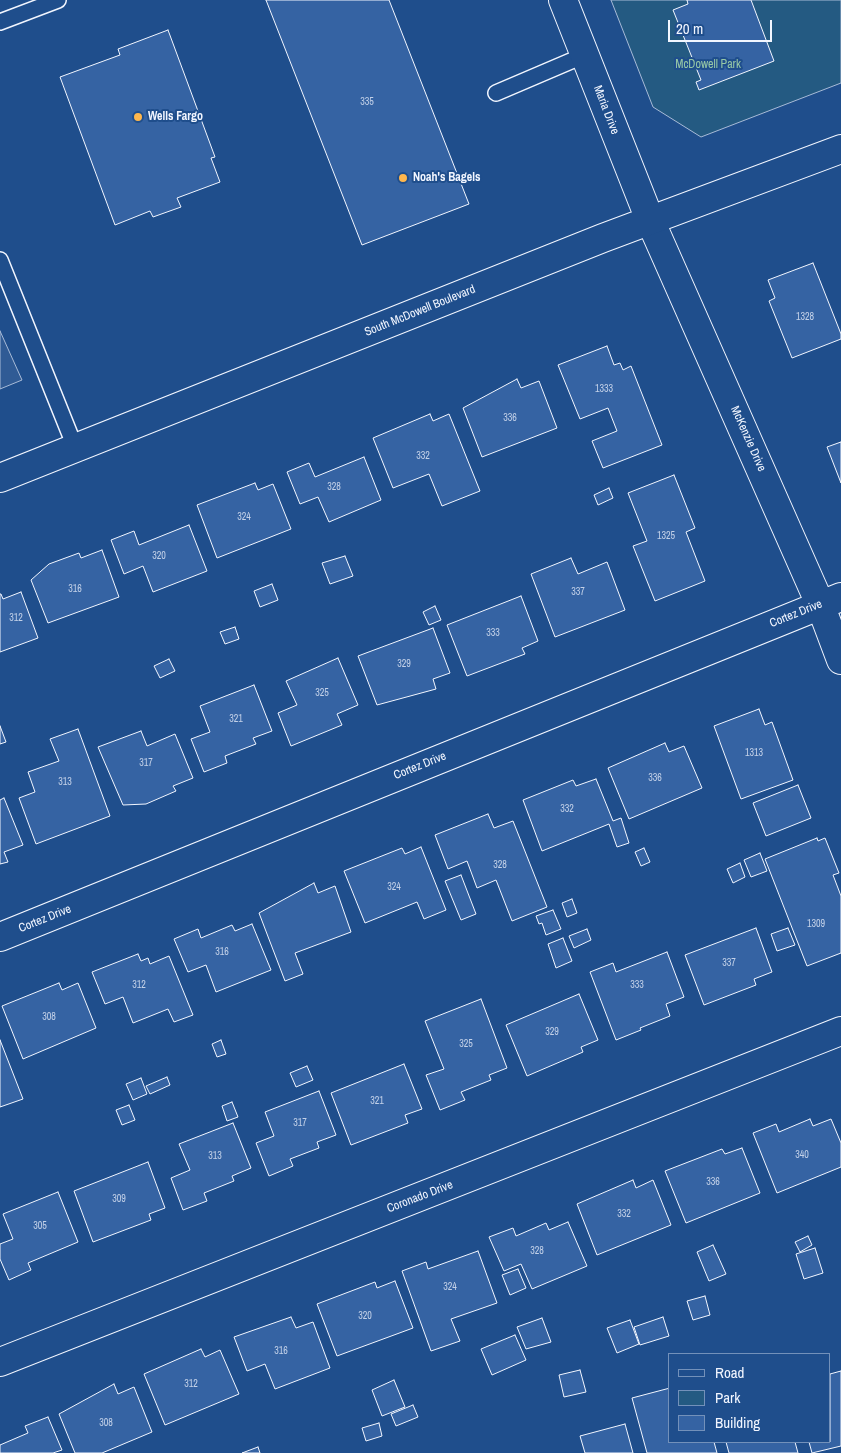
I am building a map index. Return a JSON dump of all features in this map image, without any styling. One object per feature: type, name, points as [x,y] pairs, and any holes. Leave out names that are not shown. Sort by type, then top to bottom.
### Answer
[{"type":"street","name":"Maria Drive","points":[[563,0],[650,220]]},
{"type":"street","name":"South McDowell Boulevard","points":[[0,478],[650,220],[841,149]]},
{"type":"street","name":"McKenzie Drive","points":[[650,220],[831,600],[841,660]]},
{"type":"street","name":"Cortez Drive","points":[[0,937],[831,600]]},
{"type":"street","name":"Coronado Drive","points":[[0,1362],[841,1031]]},
{"type":"lane","points":[[0,22],[58,0]]},
{"type":"lane","points":[[496,93],[585,55]]},
{"type":"lane","points":[[0,260],[75,447]]},
{"type":"green space","name":"McDowell Park","points":[[611,0],[841,0],[841,83],[701,137],[653,107]]},
{"type":"shaded area","points":[[0,331],[22,380],[0,389]]},
{"type":"building","points":[[266,0],[389,0],[469,204],[362,245]]},
{"type":"building","points":[[687,0],[751,0],[774,61],[699,90],[696,82],[701,80],[673,10],[688,4]]},
{"type":"building","name":"Wells Fargo","points":[[168,30],[215,157],[211,158],[220,182],[177,198],[181,207],[153,217],[150,211],[115,225],[60,77],[120,55],[118,49]]},
{"type":"building","points":[[813,263],[841,334],[841,339],[792,358],[769,301],[775,298],[768,280]]},
{"type":"building","points":[[607,346],[614,365],[620,363],[623,370],[631,366],[662,445],[603,468],[592,441],[617,431],[608,408],[580,419],[558,365]]},
{"type":"building","points":[[517,379],[521,388],[539,381],[557,428],[482,457],[463,408]]},
{"type":"building","points":[[430,414],[433,421],[449,414],[480,491],[442,506],[429,474],[393,488],[373,438]]},
{"type":"building","points":[[841,442],[841,483],[827,447]]},
{"type":"building","points":[[364,457],[381,500],[329,522],[318,497],[300,504],[287,472],[309,463],[315,477]]},
{"type":"building","points":[[674,475],[695,528],[686,532],[705,581],[655,601],[633,546],[647,541],[628,493]]},
{"type":"building","points":[[255,483],[258,490],[273,484],[291,529],[217,558],[197,505]]},
{"type":"building","points":[[609,488],[613,498],[598,505],[594,495]]},
{"type":"building","points":[[189,525],[207,571],[153,592],[143,566],[124,574],[111,540],[134,531],[139,545]]},
{"type":"building","points":[[102,550],[119,597],[48,623],[31,580],[49,564],[79,553],[81,558]]},
{"type":"building","points":[[345,556],[353,576],[330,584],[322,563]]},
{"type":"building","points":[[571,558],[578,574],[607,562],[625,610],[555,637],[531,574]]},
{"type":"building","points":[[272,584],[278,600],[260,607],[254,591]]},
{"type":"building","points":[[21,592],[38,638],[0,652],[0,594],[3,599]]},
{"type":"building","points":[[521,596],[538,641],[522,648],[525,654],[467,676],[447,625]]},
{"type":"building","points":[[435,606],[441,620],[429,625],[423,612]]},
{"type":"building","points":[[235,627],[239,639],[225,644],[220,632]]},
{"type":"building","points":[[433,628],[450,673],[433,679],[436,689],[377,705],[358,656]]},
{"type":"building","points":[[338,658],[358,705],[337,714],[342,725],[291,746],[278,713],[297,705],[286,681]]},
{"type":"building","points":[[169,659],[175,671],[160,678],[154,666]]},
{"type":"building","points":[[254,685],[272,731],[253,738],[256,744],[225,756],[227,763],[204,772],[191,739],[210,732],[200,706]]},
{"type":"building","points":[[759,709],[765,725],[772,722],[793,780],[741,799],[714,726]]},
{"type":"building","points":[[0,726],[6,742],[0,744]]},
{"type":"building","points":[[78,729],[110,816],[36,844],[19,798],[35,792],[28,772],[59,761],[50,739]]},
{"type":"building","points":[[141,731],[147,746],[175,734],[193,778],[173,786],[176,791],[146,804],[123,805],[98,747]]},
{"type":"building","points":[[665,743],[669,752],[684,746],[702,788],[629,819],[608,768]]},
{"type":"building","points":[[596,779],[613,821],[621,818],[629,843],[617,847],[609,824],[542,851],[523,800],[573,780],[576,786]]},
{"type":"building","points":[[798,785],[811,818],[766,836],[753,803]]},
{"type":"building","points":[[4,798],[23,845],[4,852],[8,862],[0,864],[0,800]]},
{"type":"building","points":[[488,814],[494,828],[513,821],[547,907],[512,921],[496,880],[477,888],[467,861],[448,869],[435,835]]},
{"type":"building","points":[[817,838],[818,841],[825,838],[839,873],[833,875],[841,896],[841,953],[807,966],[765,859]]},
{"type":"building","points":[[421,847],[446,910],[424,919],[417,902],[365,923],[344,871],[402,848],[405,854]]},
{"type":"building","points":[[644,848],[650,862],[641,866],[635,852]]},
{"type":"building","points":[[760,853],[767,871],[751,877],[744,860]]},
{"type":"building","points":[[740,863],[745,877],[733,883],[727,869]]},
{"type":"building","points":[[461,875],[476,914],[461,920],[445,881]]},
{"type":"building","points":[[314,883],[318,893],[335,886],[351,932],[295,953],[303,974],[285,981],[259,913]]},
{"type":"building","points":[[572,899],[577,913],[567,917],[562,903]]},
{"type":"building","points":[[553,910],[561,929],[546,935],[542,923],[539,924],[536,916]]},
{"type":"building","points":[[252,924],[271,970],[216,992],[206,965],[188,972],[174,939],[198,929],[201,938],[232,925],[235,931]]},
{"type":"building","points":[[756,928],[772,972],[754,979],[756,985],[704,1005],[685,955]]},
{"type":"building","points":[[788,928],[795,945],[777,951],[771,934]]},
{"type":"building","points":[[587,929],[591,940],[574,948],[569,936]]},
{"type":"building","points":[[563,938],[572,961],[556,968],[548,944]]},
{"type":"building","points":[[667,952],[684,997],[666,1004],[670,1016],[616,1040],[590,972],[613,963],[616,972]]},
{"type":"building","points":[[138,954],[141,961],[148,958],[150,964],[169,956],[193,1015],[174,1022],[168,1009],[133,1023],[123,997],[105,1004],[92,972]]},
{"type":"building","points":[[59,983],[62,990],[78,983],[96,1028],[23,1059],[2,1006]]},
{"type":"building","points":[[579,994],[598,1040],[581,1047],[583,1052],[527,1076],[506,1025]]},
{"type":"building","points":[[481,999],[507,1068],[489,1075],[491,1080],[461,1092],[465,1100],[440,1110],[426,1075],[444,1069],[425,1021]]},
{"type":"building","points":[[0,1040],[23,1099],[0,1107]]},
{"type":"building","points":[[221,1040],[226,1054],[217,1057],[212,1044]]},
{"type":"building","points":[[404,1064],[422,1109],[405,1115],[408,1123],[351,1145],[331,1093]]},
{"type":"building","points":[[307,1066],[313,1080],[296,1087],[290,1073]]},
{"type":"building","points":[[167,1077],[170,1085],[150,1094],[146,1086]]},
{"type":"building","points":[[141,1078],[147,1094],[133,1100],[126,1084]]},
{"type":"building","points":[[319,1091],[336,1135],[317,1142],[319,1148],[290,1159],[293,1166],[269,1176],[256,1143],[274,1136],[265,1112]]},
{"type":"building","points":[[232,1102],[238,1117],[227,1121],[222,1106]]},
{"type":"building","points":[[129,1105],[135,1120],[122,1125],[116,1110]]},
{"type":"building","points":[[810,1119],[813,1126],[831,1119],[841,1143],[841,1167],[777,1193],[753,1133],[776,1124],[779,1132]]},
{"type":"building","points":[[233,1123],[251,1168],[232,1176],[234,1181],[204,1193],[207,1201],[183,1210],[171,1178],[190,1170],[179,1144]]},
{"type":"building","points":[[742,1148],[760,1193],[686,1223],[665,1171],[722,1149],[725,1154]]},
{"type":"building","points":[[148,1162],[165,1208],[149,1214],[151,1220],[93,1242],[74,1191]]},
{"type":"building","points":[[633,1180],[636,1188],[653,1180],[671,1225],[597,1255],[577,1204]]},
{"type":"building","points":[[58,1192],[78,1242],[28,1263],[31,1270],[9,1280],[0,1259],[0,1244],[13,1239],[3,1214]]},
{"type":"building","points":[[568,1222],[587,1266],[532,1289],[521,1264],[504,1271],[489,1237],[513,1228],[516,1236],[546,1223],[549,1230]]},
{"type":"building","points":[[808,1236],[812,1245],[800,1252],[795,1242]]},
{"type":"building","points":[[713,1245],[726,1274],[709,1281],[697,1252]]},
{"type":"building","points":[[815,1248],[823,1273],[804,1279],[796,1254]]},
{"type":"building","points":[[478,1251],[497,1303],[451,1319],[460,1341],[431,1351],[402,1271],[426,1262],[428,1269]]},
{"type":"building","points":[[518,1269],[526,1288],[510,1295],[502,1275]]},
{"type":"building","points":[[395,1281],[413,1328],[337,1356],[317,1304],[375,1282],[377,1288]]},
{"type":"building","points":[[705,1296],[710,1315],[693,1320],[687,1301]]},
{"type":"building","points":[[291,1317],[296,1328],[313,1322],[330,1368],[275,1389],[265,1364],[247,1371],[234,1337]]},
{"type":"building","points":[[663,1317],[669,1336],[640,1345],[634,1327]]},
{"type":"building","points":[[542,1318],[551,1342],[526,1349],[517,1327]]},
{"type":"building","points":[[630,1320],[639,1344],[617,1353],[607,1328]]},
{"type":"building","points":[[515,1335],[526,1360],[492,1375],[481,1349]]},
{"type":"building","points":[[201,1349],[205,1357],[220,1350],[239,1394],[165,1425],[144,1374]]},
{"type":"building","points":[[580,1370],[586,1392],[564,1397],[559,1375]]},
{"type":"building","points":[[841,1371],[841,1446],[812,1453],[809,1443],[831,1443],[831,1374]]},
{"type":"building","points":[[394,1380],[405,1407],[382,1416],[372,1390]]},
{"type":"building","points":[[114,1384],[118,1394],[134,1387],[152,1432],[102,1453],[75,1453],[59,1414]]},
{"type":"building","points":[[668,1389],[668,1443],[714,1443],[717,1453],[647,1453],[632,1398]]},
{"type":"building","points":[[413,1405],[418,1417],[396,1426],[391,1414]]},
{"type":"building","points":[[48,1417],[62,1450],[53,1453],[0,1453],[0,1445],[28,1433],[25,1426]]},
{"type":"building","points":[[379,1423],[382,1436],[366,1441],[362,1428]]},
{"type":"building","points":[[625,1424],[633,1453],[585,1453],[580,1436]]},
{"type":"building","points":[[726,1443],[795,1443],[798,1453],[729,1453]]},
{"type":"building","points":[[258,1447],[260,1453],[242,1453]]},
{"type":"place","name":"Wells Fargo","points":[[138,117]]},
{"type":"place","name":"Noah's Bagels","points":[[403,178]]}]
